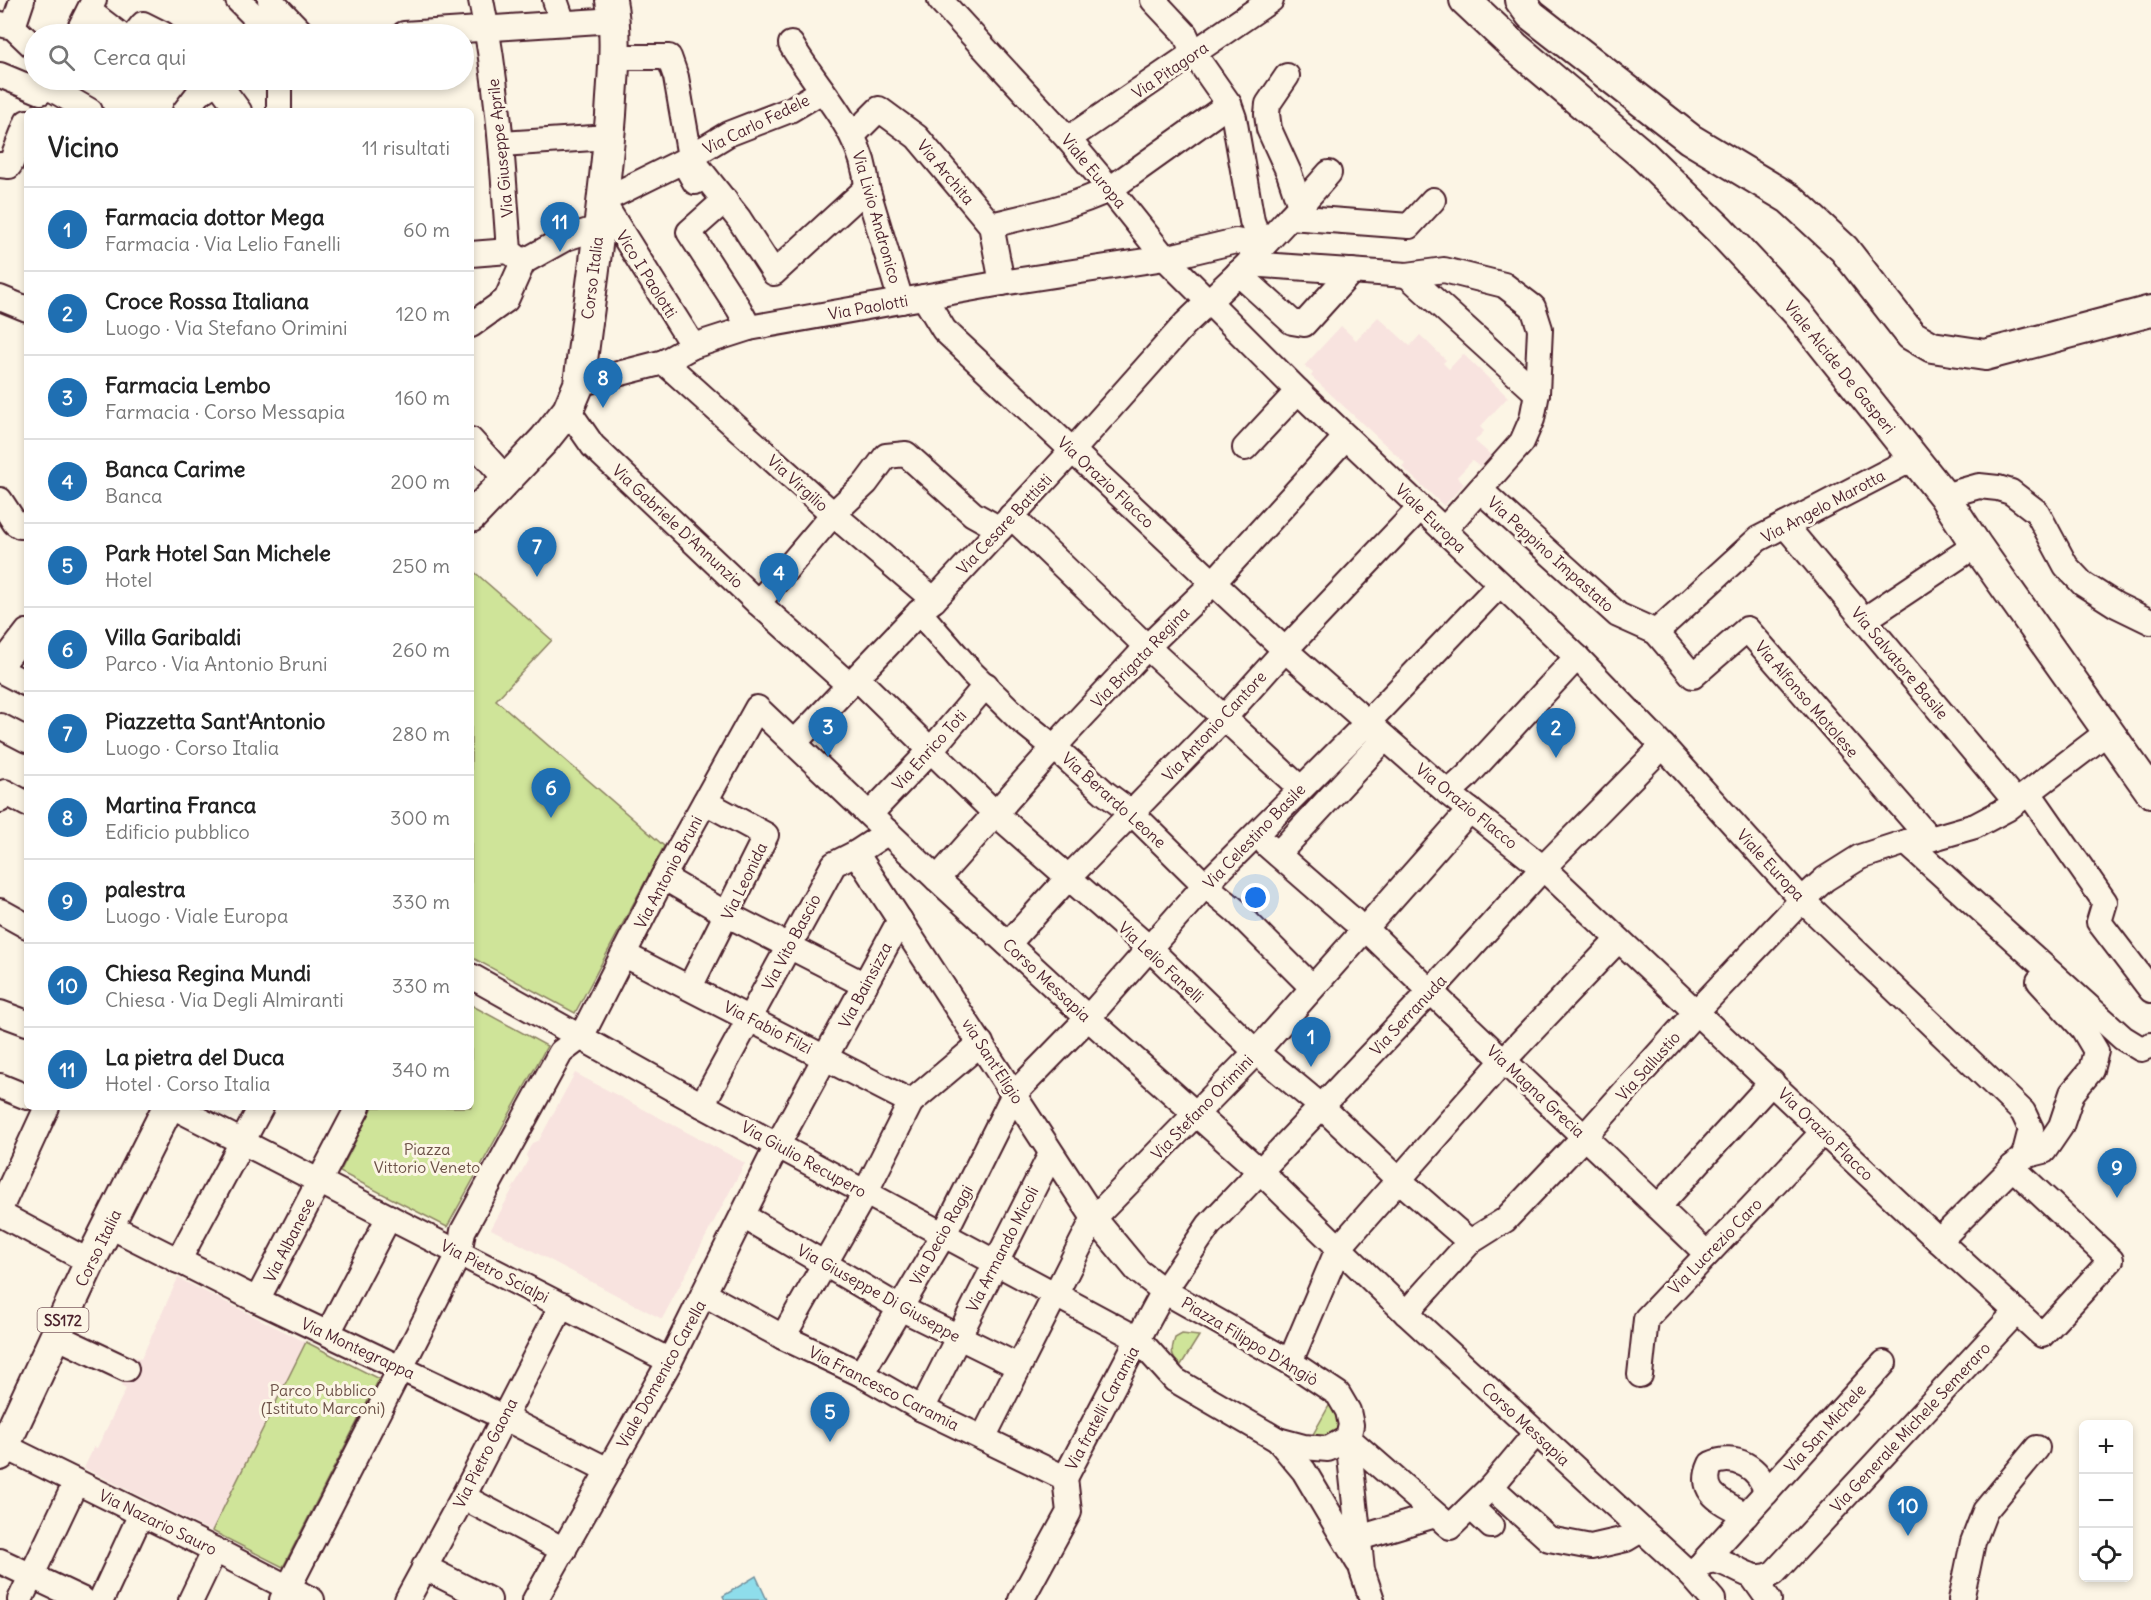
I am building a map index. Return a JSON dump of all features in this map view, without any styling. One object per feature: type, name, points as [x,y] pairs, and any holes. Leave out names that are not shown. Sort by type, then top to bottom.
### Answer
[{"type":"main road","points":[[1475,8],[1515,10],[1526,7],[1690,139],[1790,199],[1844,249],[1911,335],[1932,347],[1985,355],[2151,311]]},
{"type":"main road","name":"Viale Alcide De Gasperi","points":[[1475,8],[1515,47],[1644,155],[1719,229],[1798,313],[1944,496],[1976,545],[2151,792]]},
{"type":"main road","name":"Corso Italia","points":[[573,397],[609,137],[615,57],[613,10]]},
{"type":"main road","points":[[474,513],[544,440],[573,397]]},
{"type":"main road","name":"Corso Italia","points":[[1,1449],[108,1225],[166,1110]]},
{"type":"street","points":[[22,0],[7,25],[24,39]]},
{"type":"street","points":[[238,0],[262,24]]},
{"type":"street","name":"Via Giuseppe Aprile","points":[[481,0],[516,256]]},
{"type":"street","points":[[555,0],[563,23]]},
{"type":"street","points":[[1153,0],[1185,34],[1194,54],[1228,104],[1234,118],[1252,221],[1249,261],[1292,322],[1304,324],[1352,271]]},
{"type":"street","name":"Via Pitagora","points":[[1068,139],[1271,0]]},
{"type":"street","name":"Viale Europa","points":[[943,1],[1068,139],[1164,258],[1298,391],[1576,657],[1663,746],[1802,900],[2024,1112],[2031,1129],[2018,1162]]},
{"type":"street","points":[[276,2],[292,24]]},
{"type":"street","points":[[82,24],[92,5],[110,24]]},
{"type":"street","points":[[474,29],[563,23],[613,10]]},
{"type":"street","name":"Via Livio Andronico","points":[[791,44],[853,135],[866,175],[867,188],[912,299]]},
{"type":"street","points":[[615,57],[669,57],[676,77],[690,156],[740,219],[774,273],[867,188]]},
{"type":"street","points":[[0,75],[24,85]]},
{"type":"street","points":[[1287,76],[1268,104],[1267,114],[1269,129],[1289,173],[1295,211],[1409,226],[1432,200]]},
{"type":"street","points":[[187,108],[203,90]]},
{"type":"street","points":[[224,90],[237,108]]},
{"type":"street","points":[[279,90],[279,108]]},
{"type":"street","name":"Via Carlo Fedele","points":[[690,156],[729,134],[790,110],[822,91]]},
{"type":"street","points":[[41,92],[82,108]]},
{"type":"street","points":[[991,225],[1052,210],[1094,197],[1110,189],[1228,104]]},
{"type":"street","name":"Via Archita","points":[[853,135],[879,109],[917,137],[991,225],[1002,283]]},
{"type":"street","points":[[4,165],[24,128]]},
{"type":"street","points":[[501,144],[609,137]]},
{"type":"street","name":"Via Carlo Fedele","points":[[600,215],[683,161],[698,187],[709,180]]},
{"type":"street","name":"Via Cesare Battisti","points":[[795,742],[1073,450],[1185,324],[1249,261],[1329,174]]},
{"type":"street","points":[[725,200],[689,232],[749,328]]},
{"type":"street","points":[[474,254],[516,256],[566,238],[600,215]]},
{"type":"street","name":"Vico I Paolotti","points":[[600,215],[693,346]]},
{"type":"street","name":"Via Paolotti","points":[[573,397],[664,362],[693,346],[749,328],[1002,283],[1164,258],[1236,241],[1249,261],[1407,275],[1444,270],[1504,285],[1533,307],[1540,329],[1537,393],[1533,419],[1522,442],[1444,530]]},
{"type":"street","points":[[474,323],[506,300],[516,256]]},
{"type":"street","points":[[1407,275],[1537,393]]},
{"type":"street","points":[[0,298],[24,308]]},
{"type":"street","name":"Via Orazio Flacco","points":[[912,299],[1284,650],[1448,793],[1543,868],[2016,1312]]},
{"type":"street","name":"Via Virgilio","points":[[664,362],[833,514],[926,606]]},
{"type":"street","points":[[1245,448],[1298,391]]},
{"type":"street","name":"Via Gabriele D'Annunzio","points":[[573,397],[593,446],[758,603],[853,681]]},
{"type":"street","name":"Via Brigata Regina","points":[[938,879],[1147,647],[1212,583],[1346,437]]},
{"type":"street","points":[[474,443],[507,480]]},
{"type":"street","points":[[758,603],[833,514],[866,483],[886,456],[906,454],[973,514],[1005,522],[1147,647],[1300,788]]},
{"type":"street","name":"Via Angelo Marotta","points":[[1656,632],[1758,539],[1914,458]]},
{"type":"street","points":[[1944,496],[1979,486],[2011,492],[2037,512],[2066,566],[2083,584],[2116,605],[2151,622]]},
{"type":"street","name":"Via Peppino Impastato","points":[[1480,490],[1618,615],[1656,632]]},
{"type":"street","points":[[0,500],[15,523],[20,526],[24,525]]},
{"type":"street","name":"Via Antonio Cantore","points":[[1008,944],[1068,877],[1224,718],[1284,650],[1420,508]]},
{"type":"street","name":"Via Salvatore Basile","points":[[1785,525],[1864,620],[2022,797]]},
{"type":"street","points":[[1864,620],[1976,545]]},
{"type":"street","name":"Via Celestino Basile","points":[[1278,854],[1376,730],[1500,584]]},
{"type":"street","name":"Via Berardo Leone","points":[[926,606],[972,674],[1019,719],[1105,793],[1132,813],[1236,911],[1312,987]]},
{"type":"street","name":"Via Alfonso Motolese","points":[[1656,632],[1693,676],[1746,629],[1918,840]]},
{"type":"street","points":[[15,635],[0,668],[24,682]]},
{"type":"street","points":[[1448,793],[1467,776],[1576,657]]},
{"type":"street","name":"Via Lelio Fanelli","points":[[853,681],[996,814],[1149,948],[1256,1052],[1322,1107],[1399,1180],[1470,1242]]},
{"type":"street","name":"Via Enrico Toti","points":[[870,814],[930,751],[986,685]]},
{"type":"street","name":"Corso Messapia","points":[[757,708],[1088,1018],[1261,1172],[1338,1249],[1641,1530],[1697,1569],[1713,1600]]},
{"type":"street","name":"Via Antonio Bruni","points":[[581,1037],[663,877],[757,708]]},
{"type":"street","points":[[0,726],[24,738]]},
{"type":"street","name":"Via Celestino Basile","points":[[1014,1094],[1088,1018],[1206,885],[1256,836],[1300,788],[1376,730]]},
{"type":"street","name":"Via Sallustio","points":[[1406,1313],[1470,1242],[1505,1220],[1585,1136],[1697,1011],[1802,900],[1825,879],[1860,857],[1975,826],[2022,797],[2109,731]]},
{"type":"street","name":"Via Serranuda","points":[[1164,1291],[1209,1225],[1431,991],[1543,868],[1663,746]]},
{"type":"street","points":[[2,796],[24,803]]},
{"type":"street","points":[[2022,797],[2105,902],[2099,922],[2151,990]]},
{"type":"street","name":"Via Leonida","points":[[690,987],[766,835],[705,802]]},
{"type":"street","name":"Via Stefano Orimini","points":[[983,1438],[1094,1218],[1256,1052],[1312,987],[1359,924],[1470,810]]},
{"type":"street","points":[[856,853],[888,832]]},
{"type":"street","name":"Via Magna Grecia","points":[[1256,836],[1359,924],[1707,1254]]},
{"type":"street","points":[[1918,840],[2019,944],[2123,1038],[2141,1049],[2151,1045]]},
{"type":"street","name":"via Sant'Eligio","points":[[856,853],[1094,1218],[1137,1270],[1164,1291]]},
{"type":"street","name":"Via Vito Bascio","points":[[702,1105],[834,864],[856,853]]},
{"type":"street","points":[[663,877],[728,915],[865,985]]},
{"type":"street","points":[[0,911],[24,924]]},
{"type":"street","name":"Via Bainsizza","points":[[778,1144],[827,1058],[900,920]]},
{"type":"street","points":[[1290,1362],[1338,1249],[1503,1061],[1618,940]]},
{"type":"street","points":[[1939,1240],[2018,1162],[2043,1151],[2061,1126],[2072,1093],[2091,1070],[2096,1051],[2083,1029],[2021,960],[2019,944]]},
{"type":"street","name":"Via Fabio Filzi","points":[[625,955],[911,1102]]},
{"type":"street","name":"Via Giulio Recupero","points":[[474,978],[702,1105],[1138,1339]]},
{"type":"street","points":[[0,1013],[24,1022]]},
{"type":"street","points":[[285,1594],[459,1254],[463,1231],[561,1052],[581,1037]]},
{"type":"street","points":[[783,1337],[865,1192],[911,1102],[981,1043]]},
{"type":"street","points":[[1658,1207],[1772,1082]]},
{"type":"street","points":[[0,1086],[24,1096]]},
{"type":"street","name":"Via Decio Raggi","points":[[861,1374],[944,1234],[1014,1094]]},
{"type":"street","points":[[0,1209],[46,1110]]},
{"type":"street","name":"Via Pietro Scialpi","points":[[180,1110],[670,1361]]},
{"type":"street","points":[[178,1261],[259,1110]]},
{"type":"street","points":[[320,1180],[356,1110]]},
{"type":"street","name":"Via Lucrezio Caro","points":[[1640,1375],[1646,1319],[1823,1132]]},
{"type":"street","name":"Viale Domenico Carella","points":[[535,1600],[670,1361],[778,1144]]},
{"type":"street","name":"Via Armando Micoli","points":[[922,1408],[1051,1154]]},
{"type":"street","points":[[2016,1312],[2042,1335],[2111,1260],[2018,1162]]},
{"type":"street","name":"Via Albanese","points":[[257,1300],[320,1180]]},
{"type":"street","points":[[0,1214],[90,1263]]},
{"type":"street","name":"Via Giuseppe Di Giuseppe","points":[[742,1216],[900,1308],[1018,1366]]},
{"type":"street","points":[[327,1333],[389,1217]]},
{"type":"street","name":"Via Montegrappa","points":[[108,1225],[608,1470]]},
{"type":"street","name":"Piazza Filippo D'Angiò","points":[[1348,1438],[1328,1449],[1304,1447],[1278,1440],[1175,1380],[1138,1339],[1164,1291],[1290,1362],[1338,1394],[1348,1412],[1350,1425],[1348,1438],[1362,1570]]},
{"type":"street","name":"Via Francesco Caramia","points":[[704,1294],[783,1337],[861,1374],[922,1408],[1065,1478]]},
{"type":"street","name":"Via Pietro Gaona","points":[[406,1600],[463,1497],[562,1305]]},
{"type":"street","name":"Via Generale Michele Semeraro","points":[[1752,1576],[1767,1578],[1774,1573],[2016,1312]]},
{"type":"street","points":[[56,1335],[126,1369]]},
{"type":"street","name":"Via fratelli Caramia","points":[[1021,1600],[1069,1512],[1065,1478],[1138,1339]]},
{"type":"street","name":"Via San Michele","points":[[1697,1569],[1884,1363]]},
{"type":"street","points":[[1348,1438],[1450,1527],[1491,1487],[1536,1433]]},
{"type":"street","name":"Piazza Filippo D'Angiò","points":[[1278,1440],[1304,1471],[1362,1570],[1372,1600]]},
{"type":"street","points":[[1961,1600],[1973,1542],[1985,1511],[2037,1448]]},
{"type":"street","name":"Via Nazario Sauro","points":[[1,1449],[76,1482],[215,1550],[285,1594],[312,1600]]},
{"type":"street","name":"Via San Michele","points":[[1746,1515],[1715,1496],[1706,1486],[1705,1475],[1711,1464],[1721,1459],[1739,1460],[1752,1468],[1764,1482],[1766,1493]]},
{"type":"street","points":[[20,1600],[76,1482]]},
{"type":"street","points":[[1491,1487],[1549,1539],[1591,1547],[1626,1539],[1641,1530]]},
{"type":"street","points":[[463,1497],[564,1550]]},
{"type":"street","points":[[1471,1507],[1491,1526]]},
{"type":"street","points":[[102,1600],[141,1514]]},
{"type":"street","points":[[1359,1538],[1436,1515]]},
{"type":"street","points":[[191,1600],[215,1550]]},
{"type":"street","points":[[1697,1569],[1715,1560],[1752,1576],[1769,1600]]},
{"type":"street","points":[[0,1561],[83,1600]]},
{"type":"street","points":[[424,1567],[489,1600]]},
{"type":"shaded area","points":[[1378,317],[1410,346],[1420,335],[1446,360],[1443,363],[1449,369],[1463,354],[1508,397],[1480,427],[1484,431],[1475,441],[1491,455],[1480,467],[1472,461],[1457,477],[1464,484],[1444,506],[1402,467],[1405,463],[1311,376],[1313,373],[1304,366],[1341,326],[1356,340]]},
{"type":"shaded area","points":[[575,1073],[745,1163],[662,1319],[491,1229],[528,1160],[526,1155],[532,1143],[539,1140]]},
{"type":"shaded area","points":[[178,1278],[379,1379],[283,1567],[84,1468],[94,1447],[97,1448],[126,1389],[121,1386],[136,1357],[141,1359]]},
{"type":"green space","points":[[474,572],[552,640],[496,700],[664,846],[575,1013],[474,959]]},
{"type":"green space","name":"Piazza Vittorio Veneto","points":[[474,1007],[547,1046],[447,1227],[340,1172],[371,1110],[474,1110]]},
{"type":"green space","points":[[1182,1334],[1199,1336],[1181,1365],[1173,1357],[1172,1350],[1175,1338]]},
{"type":"green space","name":"Parco Pubblico (Istituto Marconi)","points":[[306,1342],[379,1379],[283,1567],[212,1531]]},
{"type":"green space","points":[[1330,1404],[1336,1412],[1338,1421],[1335,1434],[1332,1438],[1311,1438]]},
{"type":"water","points":[[756,1576],[767,1600],[725,1600],[723,1596]]},
{"type":"place","name":"La pietra del Duca","points":[[560,252]]},
{"type":"place","name":"Martina Franca","points":[[603,408]]},
{"type":"place","name":"Piazzetta Sant'Antonio","points":[[537,577]]},
{"type":"place","name":"Banca Carime","points":[[779,603]]},
{"type":"place","name":"Farmacia Lembo","points":[[828,757]]},
{"type":"place","name":"Croce Rossa Italiana","points":[[1556,758]]},
{"type":"place","name":"Villa Garibaldi","points":[[551,818]]},
{"type":"place","name":"Farmacia dottor Mega","points":[[1311,1067]]},
{"type":"place","name":"palestra","points":[[2117,1198]]},
{"type":"place","name":"Park Hotel San Michele","points":[[830,1442]]},
{"type":"place","name":"Chiesa Regina Mundi","points":[[1908,1536]]}]
